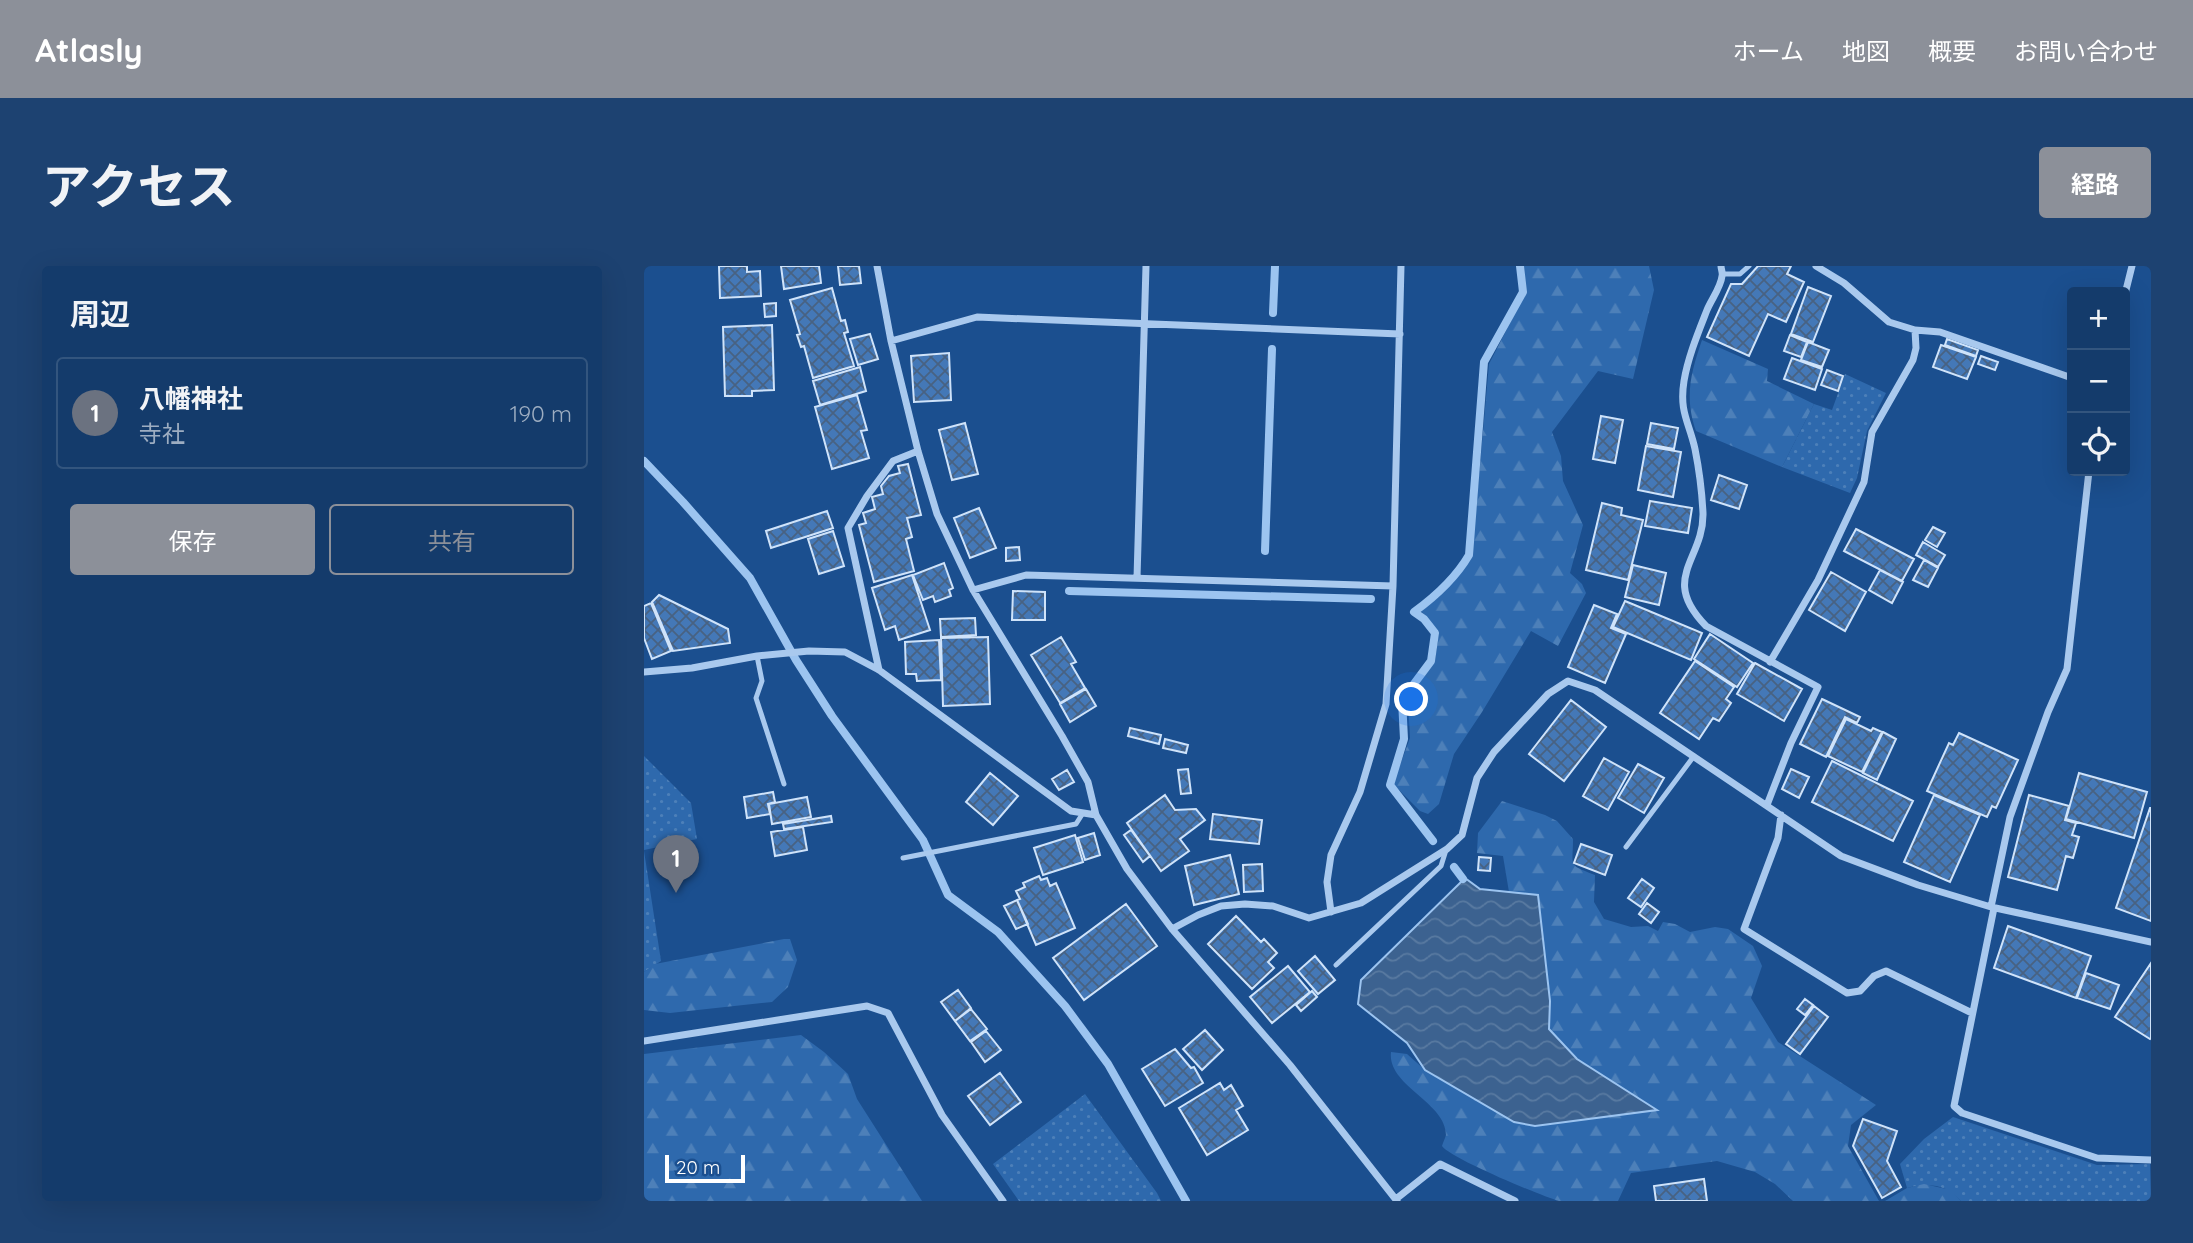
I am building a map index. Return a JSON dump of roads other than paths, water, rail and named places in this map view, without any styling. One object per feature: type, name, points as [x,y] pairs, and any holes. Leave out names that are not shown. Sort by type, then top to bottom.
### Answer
[{"type":"street","points":[[877,266],[891,341],[918,452],[937,514],[973,590],[1081,770],[1096,815],[1128,869],[1172,929],[1290,1065],[1397,1200],[1440,1164],[1515,1201]]},
{"type":"street","points":[[1136,578],[1146,266]]},
{"type":"street","points":[[1331,912],[1327,882],[1331,855],[1360,792],[1386,704],[1393,586],[1401,266]]},
{"type":"street","points":[[1816,266],[1843,283],[1889,322],[1914,330],[1940,332],[2067,376]]},
{"type":"street","points":[[2127,287],[2132,266]]},
{"type":"street","points":[[1722,270],[1684,382],[1684,418],[1695,448],[1703,513],[1701,531],[1684,577],[1693,611],[1706,626],[1818,687],[1791,743],[1767,806]]},
{"type":"street","points":[[891,341],[976,317],[1400,334]]},
{"type":"street","points":[[1770,662],[1818,580],[1864,482],[1872,432],[1913,360],[1916,348],[1914,330]]},
{"type":"street","points":[[878,670],[848,528],[893,461],[918,452]]},
{"type":"street","points":[[2088,476],[2067,669],[2048,712],[2010,817],[1954,1105],[1962,1113],[2097,1158],[2151,1160]]},
{"type":"street","points":[[973,590],[1026,575],[1393,586]]},
{"type":"street","points":[[644,672],[691,668],[772,654],[845,652],[878,670],[1071,811],[1096,815]]},
{"type":"street","points":[[1172,929],[1221,906],[1273,906],[1309,918],[1361,903],[1447,849],[1462,835],[1477,778],[1494,752],[1548,694],[1568,681],[1595,690],[1841,856],[1918,886],[1993,908],[2151,942]]},
{"type":"street","points":[[1781,815],[1778,838],[1744,929],[1847,993],[1860,992],[1874,976],[1886,971],[1972,1013]]},
{"type":"street","points":[[644,1041],[867,1006],[888,1013],[942,1115],[1003,1201]]},
{"type":"lane","points":[[1722,270],[1740,274],[1749,266]]},
{"type":"lane","points":[[757,656],[762,681],[756,698],[784,784]]},
{"type":"lane","points":[[1626,847],[1694,756]]},
{"type":"lane","points":[[903,858],[1076,824],[1083,813]]},
{"type":"lane","points":[[1336,965],[1441,866],[1447,849]]},
{"type":"water","points":[[1465,878],[1480,889],[1538,895],[1550,1001],[1549,1029],[1577,1059],[1657,1110],[1535,1126],[1514,1122],[1425,1070],[1407,1043],[1358,1004],[1361,980]]},
{"type":"waterway","points":[[1273,313],[1275,266]]},
{"type":"waterway","points":[[1433,841],[1390,785],[1404,739],[1402,700],[1431,661],[1435,633],[1424,619],[1414,612],[1458,572],[1469,555],[1484,362],[1523,292],[1520,266]]},
{"type":"waterway","points":[[1265,551],[1272,349]]},
{"type":"waterway","points":[[644,461],[750,578],[796,660],[832,716],[923,840],[948,895],[998,932],[1065,1006],[1108,1064],[1186,1201]]},
{"type":"waterway","points":[[1069,591],[1371,599]]},
{"type":"waterway","points":[[1454,867],[1463,879]]},
{"type":"place","name":"八幡神社","points":[[676,893]]}]
